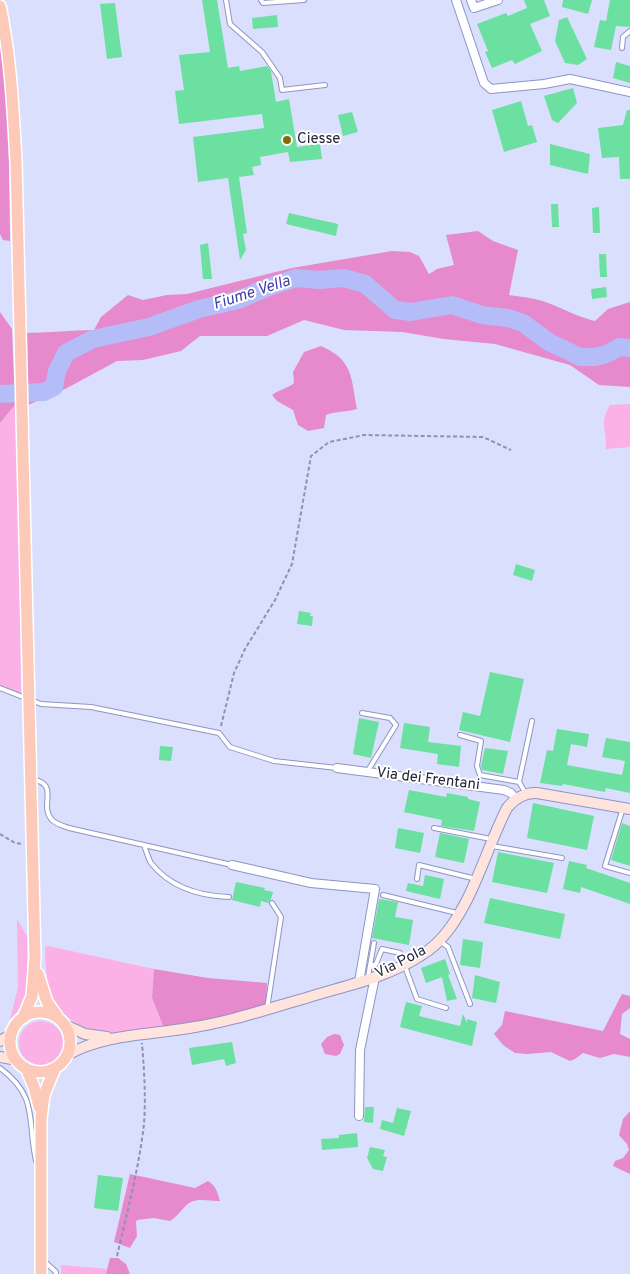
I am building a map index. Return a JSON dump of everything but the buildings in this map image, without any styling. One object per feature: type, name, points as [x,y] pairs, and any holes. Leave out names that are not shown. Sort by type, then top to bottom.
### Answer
[{"type":"main road","points":[[0,6],[7,41],[12,88],[18,332],[26,532],[31,845],[35,958],[32,996],[23,1018]]},
{"type":"main road","points":[[26,1068],[43,1072],[55,1068],[67,1055],[70,1042],[68,1030],[50,1007],[44,995],[35,958]]},
{"type":"main road","points":[[41,1118],[36,1094],[26,1068],[17,1060],[12,1050],[12,1034],[17,1023],[37,1012],[51,1014],[62,1022]]},
{"type":"main road","points":[[41,1274],[41,1118],[44,1095],[55,1068]]},
{"type":"street","points":[[456,0],[484,83],[491,89],[544,84],[570,79],[630,92]]},
{"type":"street","points":[[471,0],[474,8],[498,0]]},
{"type":"street","name":"Via dei Frentani","points":[[337,768],[504,790],[516,799]]},
{"type":"street","name":"Via Pola","points":[[67,1055],[86,1046],[118,1038],[207,1025],[267,1009],[367,980],[404,965],[427,952],[439,941],[459,913],[507,808],[516,799],[526,794],[537,793],[626,809]]},
{"type":"street","points":[[232,865],[311,883],[374,889],[360,1050],[359,1116]]},
{"type":"street","name":"Via Pola","points":[[62,1022],[84,1034],[118,1038]]},
{"type":"street","points":[[0,1041],[12,1034]]},
{"type":"street","points":[[0,1057],[17,1060]]},
{"type":"lane","points":[[226,0],[230,24],[262,52],[280,78],[282,90],[325,85]]},
{"type":"lane","points":[[261,0],[263,3],[304,0]]},
{"type":"lane","points":[[622,48],[623,37],[630,31]]},
{"type":"lane","points":[[0,688],[41,704],[91,707],[219,733],[230,747],[274,762],[337,768]]},
{"type":"lane","points":[[362,713],[390,718],[396,725],[367,772]]},
{"type":"lane","points":[[526,794],[519,782],[532,721]]},
{"type":"lane","points":[[460,735],[481,741],[477,766],[480,775],[519,782]]},
{"type":"lane","points":[[30,779],[42,782],[48,788],[48,813],[52,820],[69,828],[232,865]]},
{"type":"lane","points":[[626,809],[605,866],[630,873]]},
{"type":"lane","points":[[434,828],[562,858]]},
{"type":"lane","points":[[144,845],[150,862],[172,883],[209,896],[229,897]]},
{"type":"lane","points":[[417,879],[419,865],[476,879]]},
{"type":"lane","points":[[383,895],[459,913]]},
{"type":"lane","points":[[267,1009],[281,917],[272,903]]},
{"type":"lane","points":[[439,941],[448,947],[470,1004]]},
{"type":"lane","points":[[367,980],[374,943]]},
{"type":"lane","points":[[370,966],[376,964],[382,949],[400,952],[417,999],[446,1008]]},
{"type":"lane","points":[[0,1069],[20,1085],[28,1100],[31,1114],[32,1144],[41,1181]]},
{"type":"lane","points":[[41,1258],[56,1274]]},
{"type":"path","points":[[219,733],[234,673],[245,649],[275,600],[292,564],[311,456],[330,442],[364,434],[483,437],[511,450]]},
{"type":"path","points":[[0,834],[15,843],[31,845]]},
{"type":"path","points":[[117,1256],[144,1123],[144,1074],[141,1035]]},
{"type":"shaded area","points":[[0,43],[7,117],[10,241],[3,240],[0,234]]},
{"type":"shaded area","points":[[478,231],[493,241],[518,250],[509,295],[543,301],[595,321],[608,309],[630,302],[630,387],[599,385],[570,365],[495,344],[444,339],[402,332],[344,330],[304,320],[267,336],[200,336],[181,351],[143,360],[117,361],[67,388],[28,405],[25,333],[94,330],[101,317],[128,295],[143,300],[167,295],[187,294],[292,268],[392,251],[410,252],[419,256],[429,274],[437,269],[454,265],[446,235]]},
{"type":"shaded area","points":[[0,312],[12,329],[15,405],[0,423]]},
{"type":"shaded area","points":[[321,346],[332,351],[340,358],[349,371],[357,409],[326,415],[324,428],[308,431],[298,425],[293,410],[277,401],[272,395],[294,383],[293,372],[304,352]]},
{"type":"shaded area","points":[[630,404],[630,447],[606,449],[604,421],[610,405]]},
{"type":"shaded area","points":[[15,405],[21,697],[0,688],[0,423]]},
{"type":"shaded area","points":[[17,919],[27,936],[27,991],[23,1004],[10,1020],[18,987]]},
{"type":"shaded area","points":[[48,946],[154,969],[152,998],[164,1028],[104,1034],[74,1026],[76,1023],[59,1008],[50,990],[45,958],[45,947]]},
{"type":"shaded area","points":[[154,969],[208,978],[267,983],[266,1006],[230,1017],[164,1028],[152,998]]},
{"type":"shaded area","points":[[622,994],[630,996],[630,1008],[622,1014],[620,1034],[630,1039],[630,1057],[614,1054],[600,1058],[583,1053],[570,1061],[551,1052],[515,1053],[503,1045],[494,1034],[502,1025],[505,1011],[603,1031]]},
{"type":"shaded area","points":[[41,1021],[53,1025],[59,1031],[63,1043],[59,1055],[53,1061],[41,1065],[29,1061],[23,1055],[19,1043],[23,1031],[29,1025]]},
{"type":"shaded area","points":[[334,1034],[340,1035],[344,1045],[340,1054],[336,1056],[325,1054],[321,1044],[327,1037]]},
{"type":"shaded area","points":[[630,1111],[630,1174],[613,1166],[615,1161],[623,1158],[629,1150],[627,1144],[619,1135],[623,1119]]},
{"type":"shaded area","points":[[130,1174],[195,1188],[208,1181],[216,1189],[220,1201],[201,1200],[188,1203],[170,1221],[154,1218],[137,1220],[137,1236],[130,1248],[114,1242]]},
{"type":"shaded area","points":[[110,1258],[118,1258],[126,1264],[130,1274],[106,1274]]},
{"type":"shaded area","points":[[61,1265],[108,1269],[106,1274],[61,1274]]},
{"type":"waterway","name":"Fiume Vella","points":[[0,394],[44,392],[54,387],[57,371],[66,353],[93,339],[149,327],[199,309],[238,300],[296,278],[319,280],[344,278],[365,284],[395,310],[411,312],[452,305],[482,315],[508,318],[523,323],[549,342],[580,357],[595,357],[620,347],[630,348]]},
{"type":"place","name":"Ciesse","points":[[287,140]]}]
